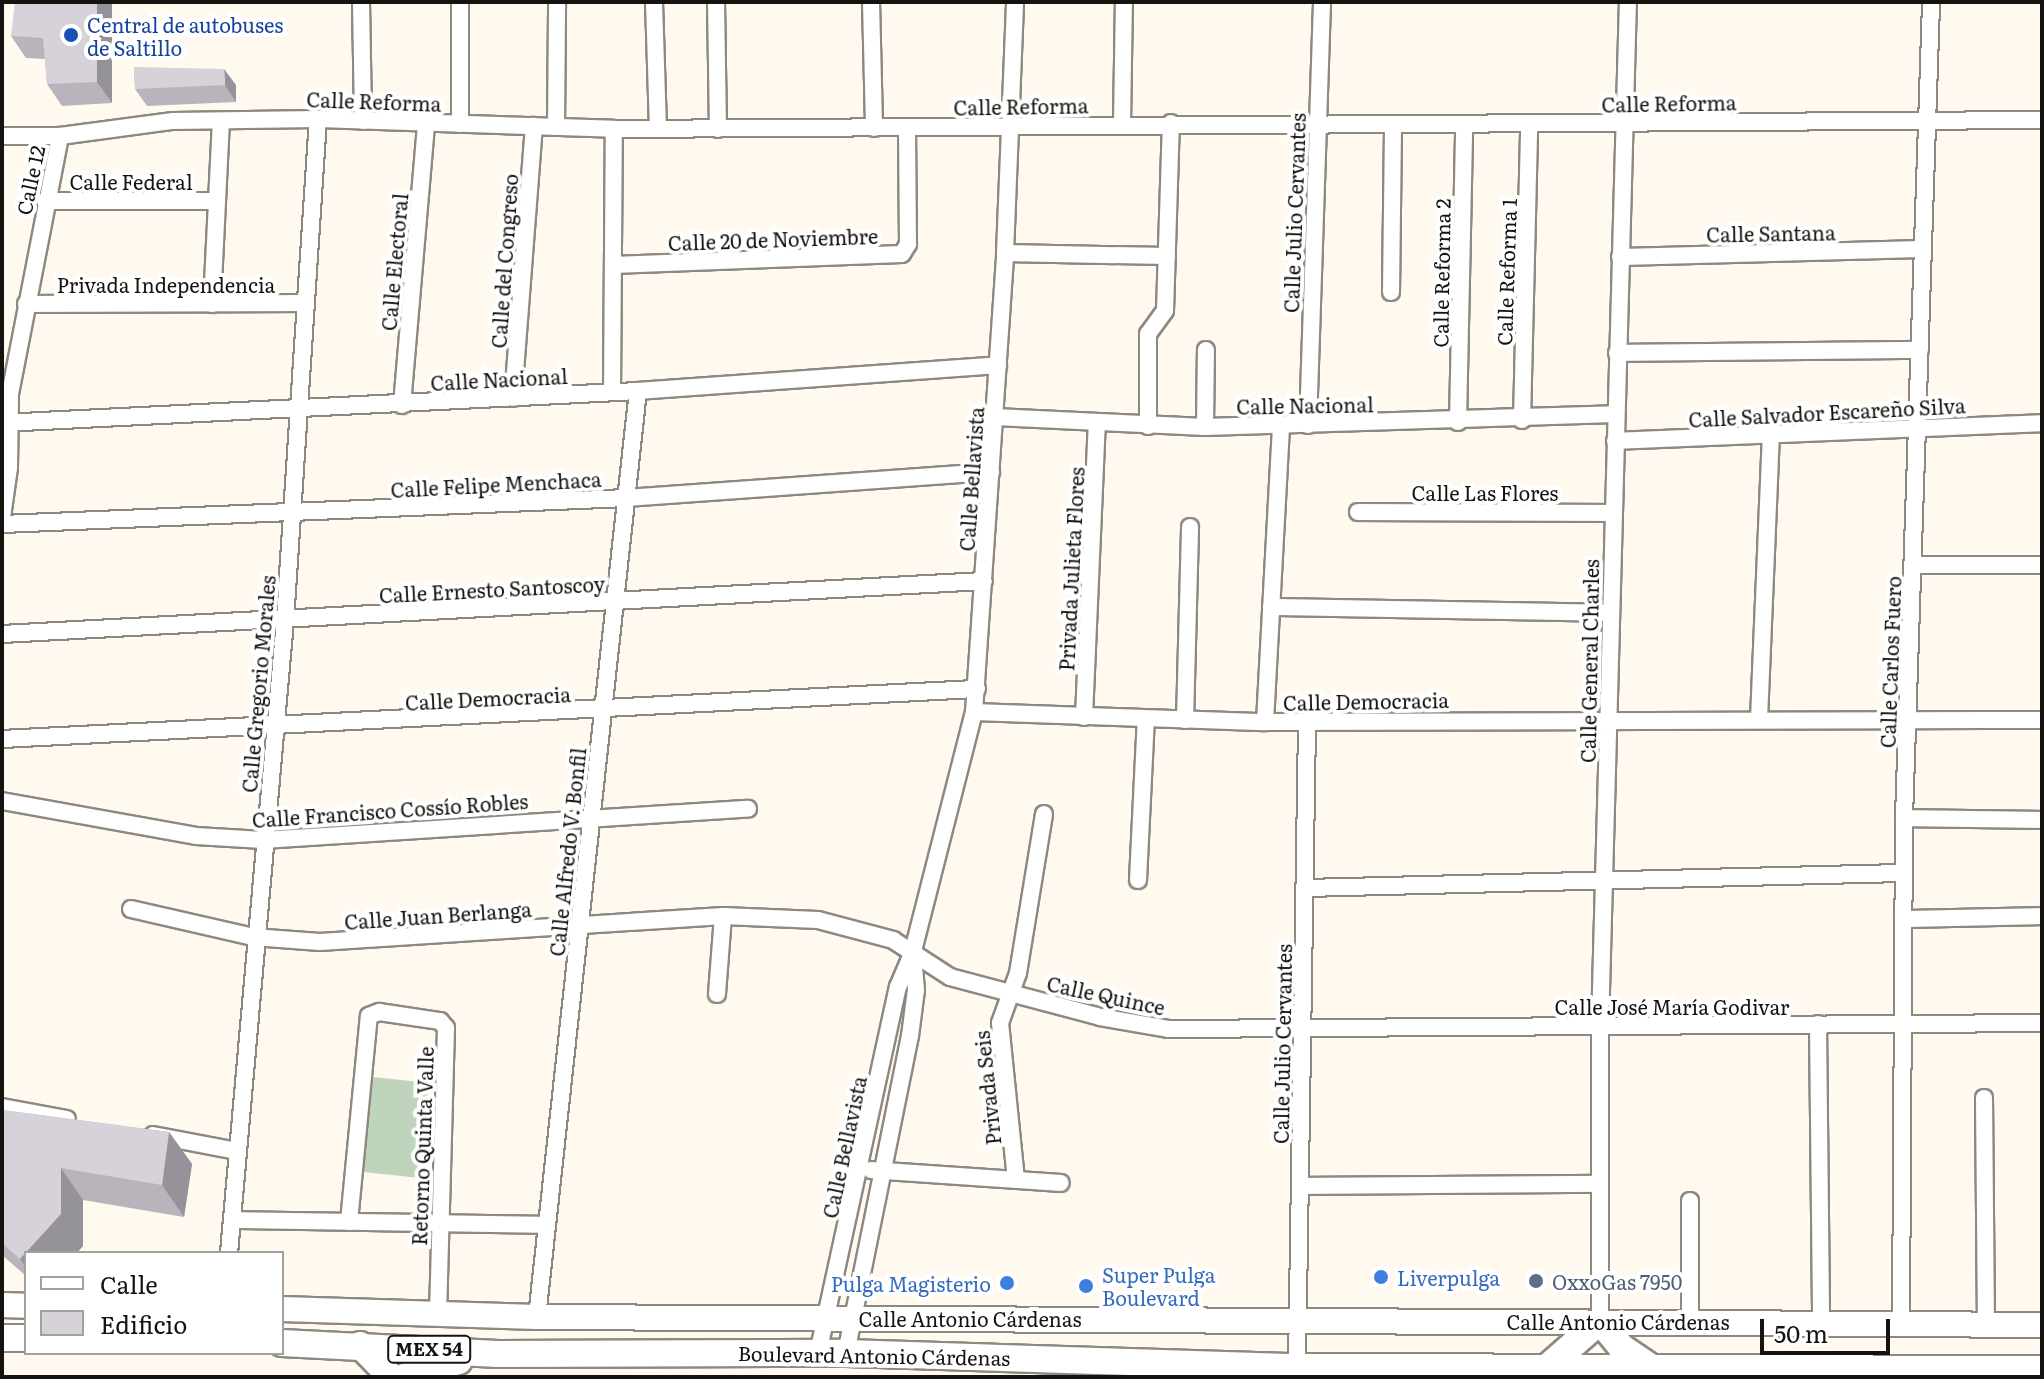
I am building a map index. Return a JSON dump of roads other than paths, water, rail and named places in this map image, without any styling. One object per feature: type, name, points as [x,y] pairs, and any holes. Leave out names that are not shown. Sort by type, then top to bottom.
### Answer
[{"type":"main road","points":[[1544,1370],[1600,1321],[1621,1347],[1652,1368]]},
{"type":"main road","points":[[2,1338],[24,1338]]},
{"type":"main road","name":"Boulevard Antonio Cárdenas","points":[[284,1343],[498,1354],[846,1353],[1297,1367],[1652,1368],[1739,1373],[2042,1369]]},
{"type":"main road","points":[[360,1345],[391,1377]]},
{"type":"main road","points":[[404,1377],[420,1368],[498,1354]]},
{"type":"street","points":[[361,2],[363,121]]},
{"type":"street","points":[[460,2],[460,124]]},
{"type":"street","points":[[556,127],[557,2]]},
{"type":"street","points":[[654,2],[658,129]]},
{"type":"street","points":[[716,2],[718,129]]},
{"type":"street","points":[[871,2],[874,128]]},
{"type":"street","name":"Calle Bellavista","points":[[818,1353],[898,987],[913,951],[974,712],[1005,253],[1015,2]]},
{"type":"street","points":[[1122,124],[1124,2]]},
{"type":"street","name":"Calle Julio Cervantes","points":[[1308,425],[1322,2]]},
{"type":"street","name":"Calle General Charles","points":[[1600,1321],[1600,1027],[1628,2]]},
{"type":"street","name":"Calle Carlos Fuero","points":[[1901,1324],[1904,818],[1915,565],[1931,2]]},
{"type":"street","name":"Calle Reforma","points":[[2,136],[60,136],[173,121],[318,119],[614,129],[1171,123],[1393,126],[2042,120]]},
{"type":"street","name":"Calle Gregorio Morales","points":[[229,1251],[253,937],[285,621],[318,119]]},
{"type":"street","points":[[212,304],[221,121]]},
{"type":"street","name":"Calle Electoral","points":[[402,405],[426,123]]},
{"type":"street","points":[[1148,426],[1148,334],[1165,311],[1171,123]]},
{"type":"street","name":"Calle Reforma 2","points":[[1458,422],[1464,125]]},
{"type":"street","name":"Calle Reforma 1","points":[[1522,420],[1529,125]]},
{"type":"street","name":"Calle del Congreso","points":[[513,398],[534,126]]},
{"type":"street","points":[[1391,292],[1393,126]]},
{"type":"street","name":"Calle 20 de Noviembre","points":[[613,265],[902,254],[908,244],[907,127]]},
{"type":"street","points":[[612,392],[614,129]]},
{"type":"street","name":"Calle 12","points":[[2,517],[6,423],[45,201],[60,136]]},
{"type":"street","name":"Calle Federal","points":[[45,201],[216,201]]},
{"type":"street","name":"Calle Santana","points":[[1620,257],[1923,249]]},
{"type":"street","points":[[1005,253],[1167,256]]},
{"type":"street","name":"Privada Independencia","points":[[26,304],[305,303]]},
{"type":"street","points":[[1205,427],[1206,350]]},
{"type":"street","points":[[1617,353],[1920,350]]},
{"type":"street","name":"Calle Nacional","points":[[6,423],[402,405],[998,365]]},
{"type":"street","name":"Calle Alfredo V. Bonfil","points":[[537,1317],[638,391]]},
{"type":"street","name":"Calle Nacional","points":[[995,417],[1205,427],[1522,420],[1615,414]]},
{"type":"street","name":"Calle Salvador Escareño Silva","points":[[1615,441],[2042,423]]},
{"type":"street","name":"Privada Julieta Flores","points":[[1084,717],[1097,424]]},
{"type":"street","points":[[1265,722],[1281,426]]},
{"type":"street","points":[[1759,719],[1771,435]]},
{"type":"street","name":"Calle Felipe Menchaca","points":[[2,524],[291,515],[627,498],[991,472]]},
{"type":"street","name":"Calle Las Flores","points":[[1358,512],[1612,513]]},
{"type":"street","points":[[1185,720],[1190,527]]},
{"type":"street","points":[[1915,565],[2042,565]]},
{"type":"street","name":"Calle Ernesto Santoscoy","points":[[2,634],[984,581]]},
{"type":"street","points":[[1271,607],[1611,613]]},
{"type":"street","name":"Calle Democracia","points":[[2,739],[275,729],[977,689]]},
{"type":"street","name":"Calle Democracia","points":[[974,712],[1265,722],[1607,718],[2042,720]]},
{"type":"street","points":[[1138,880],[1146,719]]},
{"type":"street","name":"Calle Julio Cervantes","points":[[1297,1367],[1307,721]]},
{"type":"street","name":"Calle Francisco Cossío Robles","points":[[2,801],[196,836],[263,840],[748,809]]},
{"type":"street","name":"Privada Seis","points":[[1016,1180],[1000,1023],[1018,973],[1044,814]]},
{"type":"street","points":[[1904,818],[2042,820]]},
{"type":"street","points":[[1305,888],[1903,873]]},
{"type":"street","name":"Calle Juan Berlanga","points":[[131,909],[253,937],[353,942],[723,916],[818,920],[879,935],[913,951]]},
{"type":"street","points":[[717,994],[723,916]]},
{"type":"street","points":[[1903,919],[2042,916]]},
{"type":"street","name":"Calle Bellavista","points":[[846,1353],[880,1171],[910,1036],[916,990],[913,951]]},
{"type":"street","name":"Calle Quince","points":[[913,951],[950,977],[1168,1029],[1302,1028]]},
{"type":"street","name":"Retorno Quinta Valle","points":[[349,1222],[367,1022],[379,1012],[440,1021],[446,1028],[438,1223],[438,1314]]},
{"type":"street","name":"Calle José María Godivar","points":[[1302,1028],[2042,1023]]},
{"type":"street","points":[[1818,1024],[1821,1323]]},
{"type":"street","points":[[1984,1098],[1986,1324]]},
{"type":"street","points":[[2,1107],[80,1122]]},
{"type":"street","points":[[127,1131],[237,1151]]},
{"type":"street","points":[[860,1170],[1061,1183]]},
{"type":"street","points":[[1300,1186],[1599,1184]]},
{"type":"street","points":[[1690,1201],[1690,1321]]},
{"type":"street","points":[[232,1220],[547,1225]]},
{"type":"street","points":[[2,1305],[24,1306]]},
{"type":"street","name":"Calle Antonio Cárdenas","points":[[284,1309],[537,1317],[2042,1325]]},
{"type":"place","name":"Central de autobuses de Saltillo","points":[[71,35]]},
{"type":"place","name":"Liverpulga","points":[[1381,1277]]},
{"type":"place","name":"OxxoGas 7950","points":[[1536,1281]]},
{"type":"place","name":"Pulga Magisterio","points":[[1007,1283]]},
{"type":"place","name":"Super Pulga Boulevard","points":[[1086,1286]]}]
